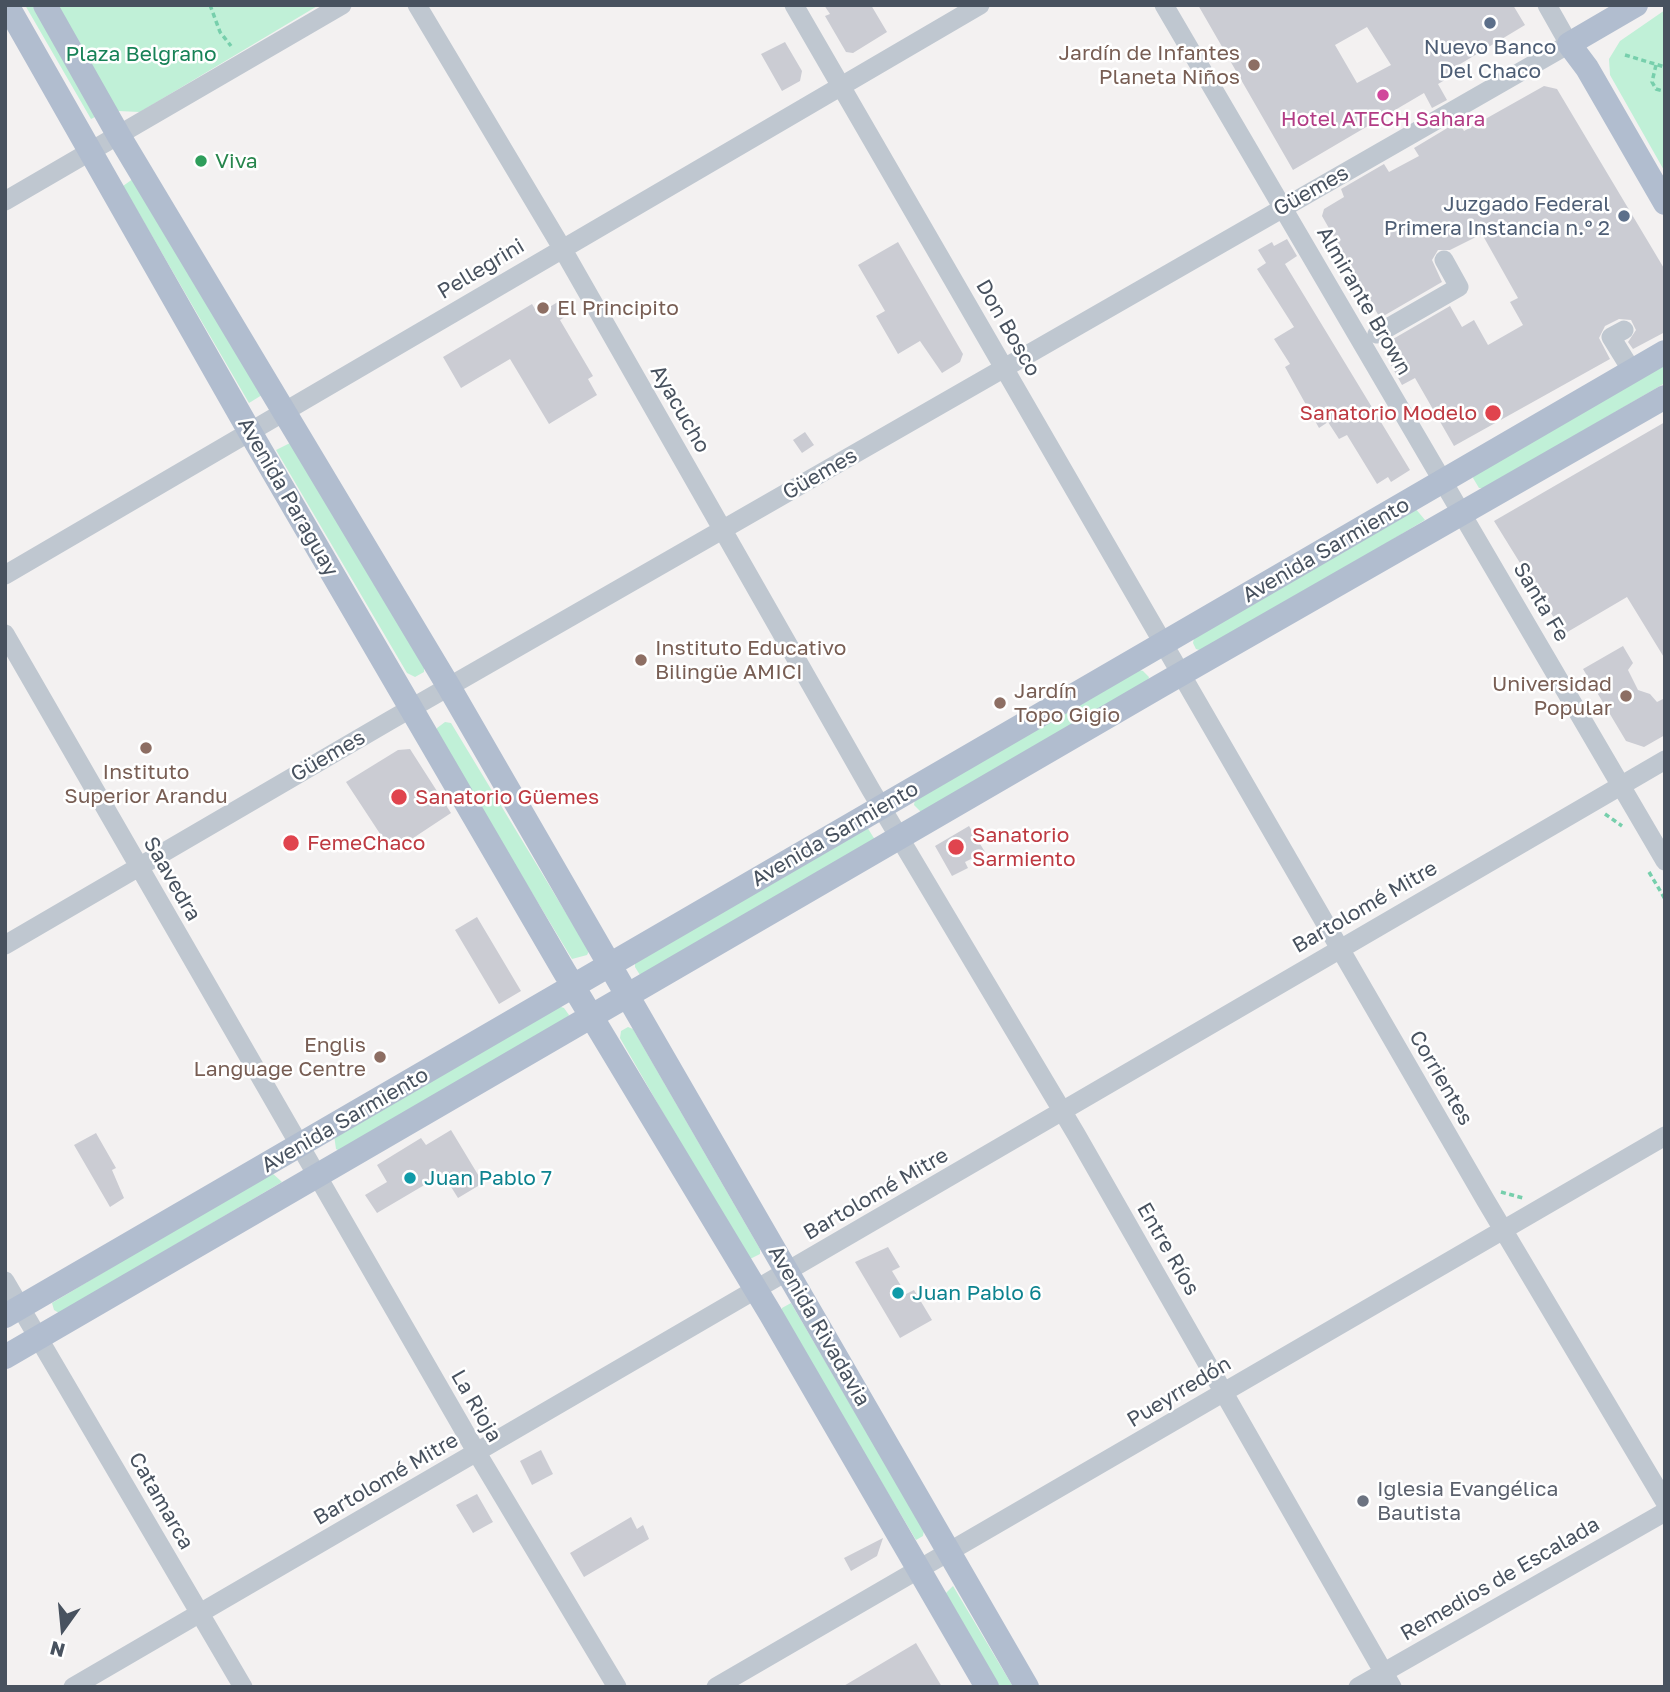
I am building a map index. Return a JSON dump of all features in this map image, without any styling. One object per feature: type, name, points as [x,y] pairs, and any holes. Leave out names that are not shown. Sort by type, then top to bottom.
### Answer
[{"type":"main road","name":"Avenida Paraguay","points":[[7,5],[250,432],[573,986]]},
{"type":"main road","name":"Avenida Paraguay","points":[[45,5],[119,136],[449,687],[609,966]]},
{"type":"main road","name":"Güemes","points":[[1569,44],[1636,5]]},
{"type":"main road","points":[[1569,44],[1587,68],[1665,203]]},
{"type":"main road","name":"Avenida Sarmiento","points":[[13,1312],[1665,352]]},
{"type":"main road","name":"Avenida Sarmiento","points":[[5,1357],[900,836],[1665,397]]},
{"type":"main road","name":"Avenida Rivadavia","points":[[609,966],[1027,1687]]},
{"type":"main road","name":"Avenida Rivadavia","points":[[573,986],[756,1291],[987,1687]]},
{"type":"street","points":[[5,201],[342,5]]},
{"type":"street","name":"Ayacucho","points":[[417,5],[562,248],[900,836]]},
{"type":"street","name":"Don Bosco","points":[[794,5],[1182,674]]},
{"type":"street","name":"Pellegrini","points":[[5,575],[980,5]]},
{"type":"street","name":"Almirante Brown","points":[[1164,5],[1461,512]]},
{"type":"street","points":[[1547,5],[1569,44]]},
{"type":"street","name":"Güemes","points":[[5,945],[411,708],[724,531],[1003,367],[1569,44]]},
{"type":"street","points":[[1377,334],[1459,287],[1444,260]]},
{"type":"street","points":[[1624,330],[1611,337],[1632,371]]},
{"type":"street","name":"Santa Fe","points":[[1461,512],[1665,861]]},
{"type":"street","name":"Saavedra","points":[[5,634],[301,1146]]},
{"type":"street","name":"Corrientes","points":[[1182,674],[1503,1231],[1665,1502]]},
{"type":"street","name":"Bartolomé Mitre","points":[[73,1687],[1665,760]]},
{"type":"street","name":"Entre Ríos","points":[[900,836],[1062,1110],[1387,1679]]},
{"type":"street","name":"Pueyrredón","points":[[716,1687],[1665,1136]]},
{"type":"street","name":"La Rioja","points":[[301,1146],[477,1453],[617,1687]]},
{"type":"street","name":"Catamarca","points":[[5,1281],[13,1312],[39,1338],[243,1687]]},
{"type":"street","name":"Remedios de Escalada","points":[[1358,1687],[1387,1679],[1665,1512]]},
{"type":"path","points":[[210,5],[220,32],[231,46]]},
{"type":"path","points":[[1625,55],[1665,67]]},
{"type":"path","points":[[1656,65],[1652,82],[1656,89],[1663,91]]},
{"type":"path","points":[[1604,813],[1621,825]]},
{"type":"path","points":[[1500,1192],[1525,1199]]},
{"type":"green space","points":[[25,5],[32,5],[97,116],[91,119]]},
{"type":"green space","name":"Plaza Belgrano","points":[[55,5],[319,5],[140,112],[118,111]]},
{"type":"green space","points":[[1665,10],[1665,172],[1610,75],[1609,59],[1620,41]]},
{"type":"green space","points":[[137,176],[262,395],[249,403],[123,186]]},
{"type":"green space","points":[[1665,362],[1665,383],[1485,488],[1479,488],[1473,478],[1475,472]]},
{"type":"green space","points":[[292,442],[424,663],[424,672],[415,677],[407,673],[276,450]]},
{"type":"green space","points":[[1415,508],[1425,520],[1206,652],[1196,649],[1193,643],[1195,633]]},
{"type":"green space","points":[[1136,669],[1149,677],[1147,685],[922,813],[914,805],[915,799]]},
{"type":"green space","points":[[445,722],[451,723],[589,951],[587,955],[572,959],[436,734],[437,728]]},
{"type":"green space","points":[[867,827],[877,843],[640,975],[635,961]]},
{"type":"green space","points":[[558,1006],[564,1008],[569,1015],[566,1021],[342,1152],[336,1149],[334,1135]]},
{"type":"green space","points":[[628,1027],[633,1029],[760,1249],[760,1254],[750,1259],[746,1257],[620,1038],[621,1031]]},
{"type":"green space","points":[[271,1172],[282,1182],[59,1313],[54,1310],[52,1303]]},
{"type":"green space","points":[[791,1303],[924,1530],[923,1536],[916,1540],[781,1314],[782,1308]]},
{"type":"green space","points":[[953,1586],[1012,1685],[997,1687],[945,1594]]},
{"type":"building","points":[[824,5],[871,5],[887,32],[853,53],[846,52],[825,16],[830,14]]},
{"type":"building","points":[[1198,5],[1513,5],[1525,25],[1452,69],[1455,74],[1438,84],[1447,100],[1432,108],[1424,93],[1293,170]],"holes":[[[1367,27],[1391,65],[1357,83],[1335,45]]]},
{"type":"building","points":[[785,42],[802,71],[800,81],[782,91],[761,54]]},
{"type":"building","points":[[1544,86],[1557,89],[1665,270],[1665,332],[1633,349],[1628,342],[1636,330],[1631,320],[1619,319],[1605,326],[1599,338],[1610,359],[1454,446],[1415,378],[1402,385],[1391,365],[1404,358],[1393,339],[1450,306],[1462,327],[1474,320],[1488,345],[1523,325],[1510,302],[1518,298],[1482,234],[1450,250],[1438,250],[1432,260],[1442,282],[1380,318],[1322,216],[1324,209],[1344,197],[1341,189],[1384,164],[1389,172],[1419,156],[1414,148],[1459,121],[1464,131]]},
{"type":"building","points":[[1287,239],[1297,256],[1285,264],[1410,470],[1391,482],[1388,477],[1377,484],[1347,435],[1339,439],[1328,422],[1319,428],[1285,367],[1290,364],[1274,339],[1294,327],[1257,269],[1266,263],[1258,250],[1272,242],[1274,246]]},
{"type":"building","points":[[898,242],[963,354],[960,362],[942,373],[920,341],[898,354],[876,316],[885,311],[858,265]]},
{"type":"building","points":[[561,300],[569,314],[560,320],[593,376],[588,379],[597,395],[549,424],[510,359],[461,388],[443,357],[532,304],[538,314]]},
{"type":"building","points":[[1665,422],[1665,659],[1627,597],[1564,634],[1494,521]]},
{"type":"building","points":[[805,432],[814,445],[802,453],[793,440]]},
{"type":"building","name":"Universidad Popular","points":[[1623,646],[1633,663],[1628,670],[1638,690],[1650,694],[1657,702],[1665,698],[1665,735],[1644,747],[1626,741],[1583,669]]},
{"type":"building","name":"Sanatorio Güemes","points":[[410,749],[451,813],[392,852],[346,782],[398,750]]},
{"type":"building","points":[[969,826],[985,852],[965,862],[968,868],[952,876],[935,846]]},
{"type":"building","points":[[477,917],[521,991],[499,1004],[455,930]]},
{"type":"building","points":[[451,1130],[483,1183],[458,1198],[443,1174],[377,1213],[365,1195],[387,1182],[377,1165],[421,1138],[426,1145]]},
{"type":"building","points":[[96,1133],[116,1168],[112,1170],[124,1198],[110,1207],[74,1145]]},
{"type":"building","name":"Juan Pablo 6","points":[[888,1247],[900,1267],[892,1271],[906,1294],[914,1290],[932,1320],[900,1338],[855,1262]]},
{"type":"building","points":[[541,1450],[553,1474],[532,1485],[520,1461]]},
{"type":"building","points":[[477,1494],[493,1522],[473,1533],[456,1505]]},
{"type":"building","points":[[631,1517],[637,1529],[643,1525],[649,1539],[584,1577],[570,1553]]},
{"type":"building","points":[[883,1538],[877,1556],[851,1571],[844,1558]]},
{"type":"building","points":[[916,1643],[942,1687],[842,1687]]},
{"type":"place","name":"Nuevo Banco Del Chaco","points":[[1490,23]]},
{"type":"place","name":"Jardín de Infantes Planeta Niños","points":[[1254,65]]},
{"type":"place","name":"Hotel ATECH Sahara","points":[[1383,95]]},
{"type":"place","name":"Viva","points":[[201,161]]},
{"type":"place","name":"Juzgado Federal Primera Instancia n.° 2","points":[[1624,216]]},
{"type":"place","name":"El Principito","points":[[543,308]]},
{"type":"place","name":"Sanatorio Modelo","points":[[1493,413]]},
{"type":"place","name":"Instituto Educativo Bilingüe AMICI","points":[[641,660]]},
{"type":"place","name":"Universidad Popular","points":[[1626,696]]},
{"type":"place","name":"Jardín Topo Gigio","points":[[1000,703]]},
{"type":"place","name":"Instituto Superior Arandu","points":[[146,748]]},
{"type":"place","name":"Sanatorio Güemes","points":[[399,797]]},
{"type":"place","name":"FemeChaco","points":[[291,843]]},
{"type":"place","name":"Sanatorio Sarmiento","points":[[956,847]]},
{"type":"place","name":"Englis Language Centre","points":[[380,1057]]},
{"type":"place","name":"Juan Pablo 7","points":[[410,1178]]},
{"type":"place","name":"Juan Pablo 6","points":[[898,1293]]},
{"type":"place","name":"Iglesia Evangélica Bautista","points":[[1363,1501]]}]
